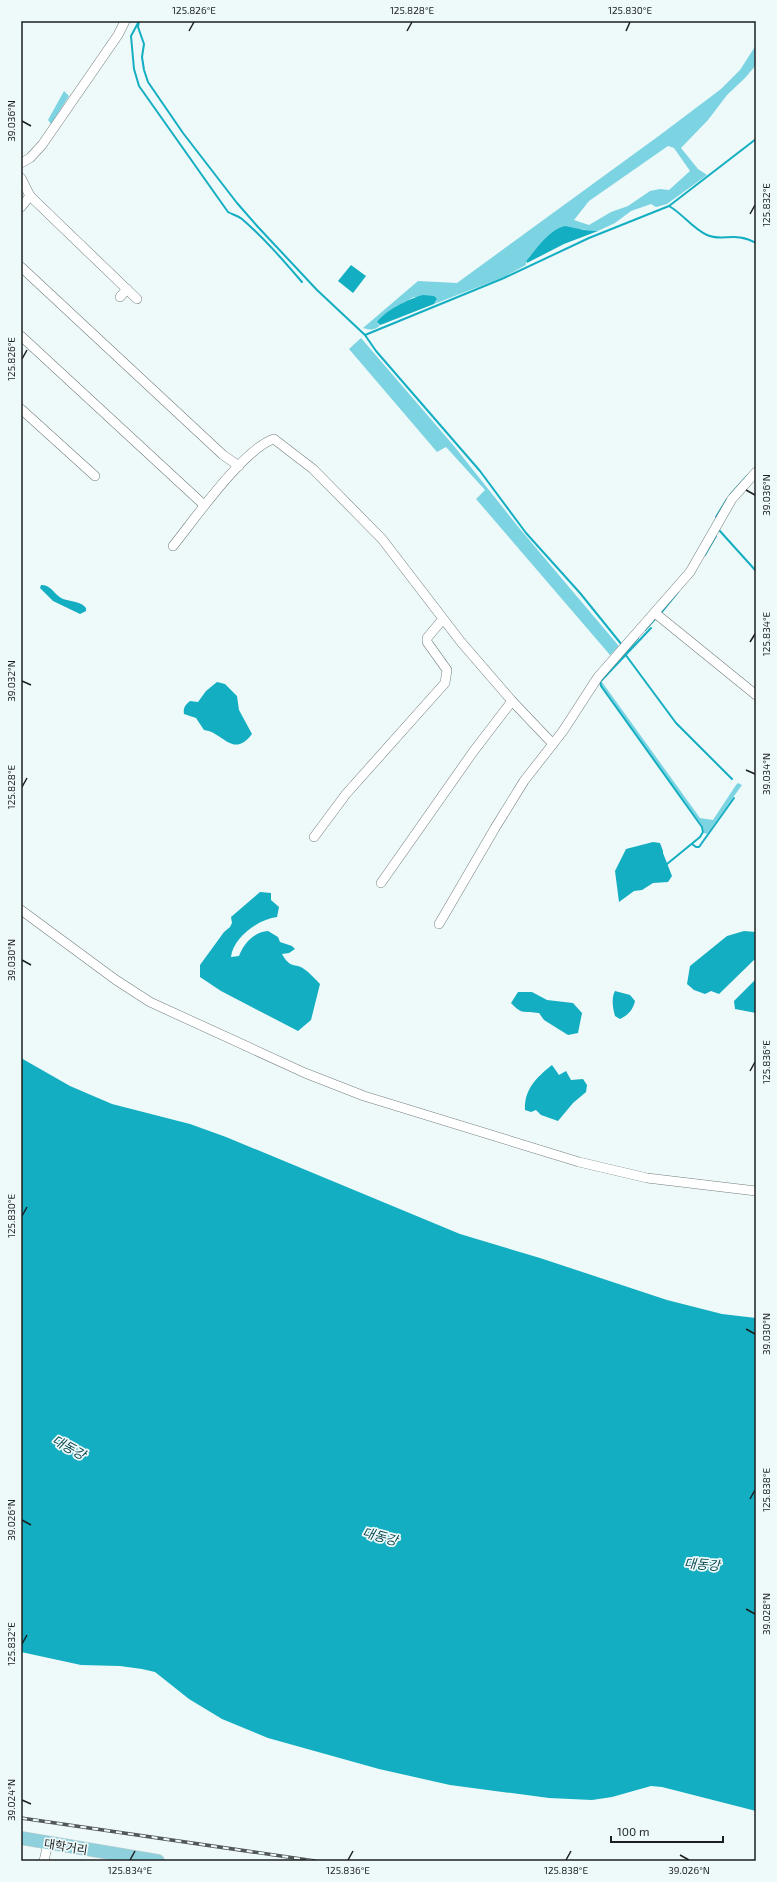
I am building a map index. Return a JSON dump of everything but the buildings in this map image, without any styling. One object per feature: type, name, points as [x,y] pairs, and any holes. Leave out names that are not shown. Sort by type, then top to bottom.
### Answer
[{"type":"main road","name":"대학거리","points":[[21,1838],[158,1861]]},
{"type":"street","points":[[21,163],[30,158],[42,145],[114,41],[125,21]]},
{"type":"street","points":[[21,178],[30,196],[137,299]]},
{"type":"street","points":[[21,207],[30,196]]},
{"type":"street","points":[[21,267],[212,444],[239,466]]},
{"type":"street","points":[[120,297],[127,289]]},
{"type":"street","points":[[21,336],[204,505]]},
{"type":"street","points":[[21,409],[95,476]]},
{"type":"street","points":[[173,546],[200,513],[204,505],[239,466],[266,442],[274,439],[313,469],[382,539],[443,619],[512,701],[553,744]]},
{"type":"street","points":[[439,924],[524,781],[553,744],[598,677],[690,572],[732,499],[756,472]]},
{"type":"street","points":[[655,613],[756,695]]},
{"type":"street","points":[[314,837],[346,794],[445,683],[447,670],[427,638],[443,619]]},
{"type":"street","points":[[381,883],[473,752],[512,701]]},
{"type":"street","points":[[21,910],[116,980],[150,1002],[305,1073],[364,1096],[579,1162],[647,1178],[756,1191]]},
{"type":"street","points":[[44,1861],[48,1843]]},
{"type":"shaded area","points":[[756,45],[756,65],[727,95],[708,120],[681,148],[698,169],[707,175],[667,204],[656,207],[651,204],[631,211],[615,223],[598,231],[577,229],[530,256],[526,261],[526,265],[504,277],[434,304],[437,300],[414,297],[395,307],[377,323],[380,325],[376,328],[370,330],[363,328],[418,281],[457,283],[660,135],[721,89],[740,70]],"holes":[[[668,146],[674,148],[690,171],[669,190],[660,189],[650,191],[628,206],[611,212],[589,225],[574,220],[589,201]]]},
{"type":"shaded area","points":[[64,91],[69,96],[51,124],[48,120]]},
{"type":"shaded area","points":[[361,338],[454,446],[520,529],[618,645],[618,647],[610,655],[476,499],[485,490],[446,447],[437,452],[349,349]]},
{"type":"shaded area","points":[[602,682],[700,818],[713,820],[736,785],[738,783],[742,785],[707,834],[704,833],[703,827],[601,686],[600,683]]},
{"type":"water","points":[[565,226],[598,231],[564,244],[527,263],[526,261],[553,231]]},
{"type":"water","points":[[351,265],[366,276],[353,293],[338,281]]},
{"type":"water","points":[[423,295],[434,296],[437,299],[434,304],[383,324],[380,325],[377,322],[386,313],[411,299]]},
{"type":"water","points":[[41,585],[47,586],[63,599],[82,604],[86,608],[86,611],[80,614],[53,601],[40,588]]},
{"type":"water","points":[[217,682],[225,684],[237,696],[239,710],[252,734],[245,741],[239,744],[228,742],[211,732],[204,730],[196,718],[184,714],[184,708],[188,702],[198,702],[206,691]]},
{"type":"water","points":[[653,842],[660,843],[672,876],[668,882],[653,883],[642,890],[634,891],[619,902],[615,871],[626,849]]},
{"type":"water","points":[[260,892],[271,893],[271,900],[279,907],[277,917],[262,921],[248,930],[236,943],[231,957],[239,956],[250,939],[254,936],[268,931],[278,937],[280,942],[292,946],[295,949],[289,953],[282,954],[285,959],[291,964],[304,969],[320,984],[311,1020],[298,1031],[221,991],[200,977],[200,965],[224,932],[230,927],[232,923],[231,917]]},
{"type":"water","points":[[744,931],[756,932],[756,958],[719,994],[711,991],[705,994],[694,990],[687,984],[690,966],[727,936]]},
{"type":"water","points":[[756,979],[756,1013],[735,1009],[734,1001]]},
{"type":"water","points":[[615,991],[630,995],[635,1001],[630,1012],[620,1019],[615,1016],[613,1000]]},
{"type":"water","points":[[518,992],[532,992],[547,1000],[573,1003],[582,1013],[578,1033],[568,1035],[544,1020],[539,1013],[524,1012],[518,1009],[511,1003]]},
{"type":"water","name":"대동강","points":[[21,1058],[70,1086],[112,1104],[190,1124],[226,1137],[460,1234],[540,1258],[667,1300],[722,1314],[756,1318],[756,1811],[662,1787],[651,1786],[612,1797],[592,1800],[549,1798],[450,1785],[379,1769],[268,1738],[222,1719],[189,1699],[155,1672],[120,1666],[81,1665],[21,1652]]},
{"type":"water","points":[[552,1065],[559,1075],[566,1071],[571,1080],[583,1079],[587,1085],[586,1092],[573,1103],[558,1121],[541,1115],[536,1110],[531,1112],[525,1110],[525,1103],[532,1084]]},
{"type":"waterway","points":[[139,21],[138,27],[144,44],[142,57],[148,82],[183,133],[237,203],[258,227],[317,290],[365,335],[504,278],[589,238],[669,206],[756,139]]},
{"type":"waterway","points":[[138,23],[131,36],[134,69],[139,86],[228,212],[240,218],[250,226],[273,249],[302,282]]},
{"type":"waterway","points":[[669,206],[697,229],[707,235],[718,238],[736,237],[749,239],[756,243]]},
{"type":"waterway","points":[[365,335],[376,351],[480,471],[526,533],[580,593],[622,645]]},
{"type":"waterway","points":[[730,495],[747,476]]},
{"type":"waterway","points":[[716,517],[727,499]]},
{"type":"waterway","points":[[719,530],[756,571]]},
{"type":"waterway","points":[[705,555],[716,536]]},
{"type":"waterway","points":[[660,614],[678,592]]},
{"type":"waterway","points":[[645,630],[656,618]]},
{"type":"waterway","points":[[600,682],[651,628]]},
{"type":"waterway","points":[[622,657],[638,638]]},
{"type":"waterway","points":[[625,654],[676,723],[732,779]]},
{"type":"waterway","points":[[600,681],[601,686],[702,827],[703,832],[700,837],[667,864]]},
{"type":"waterway","points":[[692,844],[699,847],[734,798]]},
{"type":"railway","points":[[21,1818],[315,1861]]}]
